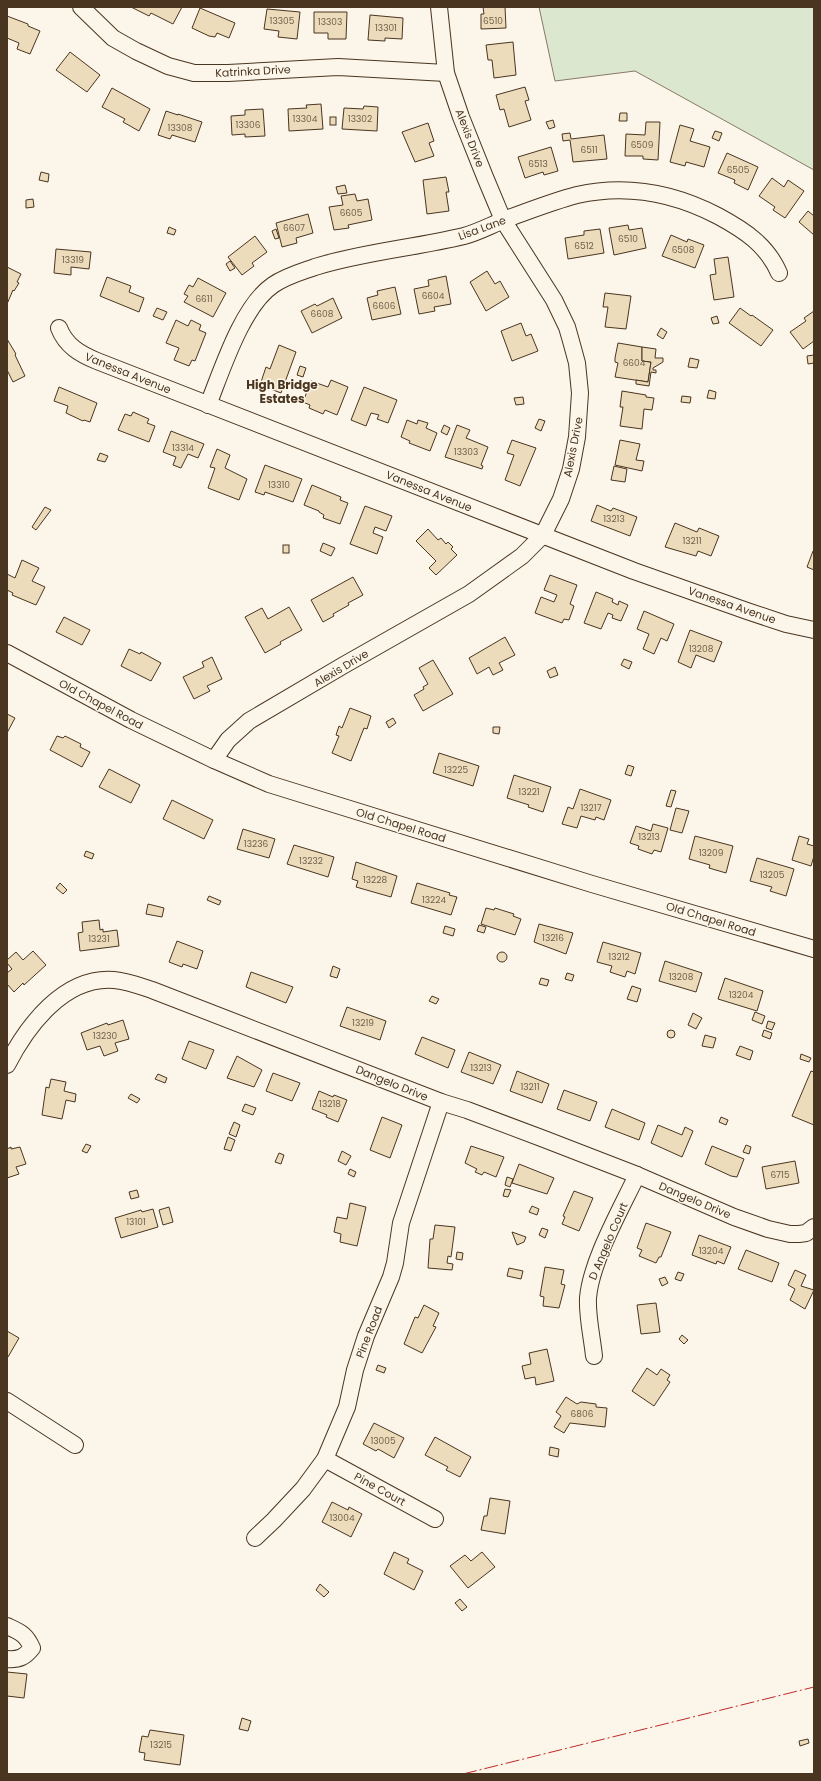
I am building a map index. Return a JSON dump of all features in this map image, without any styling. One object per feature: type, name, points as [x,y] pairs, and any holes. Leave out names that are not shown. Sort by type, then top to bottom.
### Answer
[{"type":"street","name":"Katrinka Drive","points":[[81,7],[113,38],[130,48],[168,66],[194,73],[228,73],[338,67],[446,73]]},
{"type":"street","name":"Alexis Drive","points":[[214,760],[228,740],[249,721],[469,594],[506,568],[543,535],[561,499],[571,469],[580,412],[578,370],[567,327],[554,300],[503,220],[461,117],[446,73],[439,7]]},
{"type":"street","name":"Lisa Lane","points":[[208,405],[233,344],[250,310],[262,294],[274,284],[298,272],[324,264],[464,236],[503,220],[576,195],[593,192],[625,190],[663,195],[705,209],[752,237],[766,249],[780,273]]},
{"type":"street","name":"Vanessa Avenue","points":[[58,328],[65,341],[86,356],[208,405],[634,571],[786,624],[814,630]]},
{"type":"street","name":"Old Chapel Road","points":[[7,653],[112,710],[214,760],[277,786],[529,865],[814,949]]},
{"type":"street","name":"Dangelo Drive","points":[[7,1065],[25,1034],[47,1008],[59,998],[83,984],[94,981],[114,980],[167,996],[441,1102],[467,1110],[637,1175],[734,1217],[762,1227],[790,1234],[810,1230]]},
{"type":"street","name":"Pine Road","points":[[255,1538],[303,1489],[325,1459],[347,1408],[355,1370],[366,1336],[391,1277],[395,1263],[401,1223],[441,1102]]},
{"type":"street","name":"D Angelo Court","points":[[594,1356],[588,1299],[592,1279],[598,1261],[637,1175]]},
{"type":"street","points":[[7,1401],[75,1445]]},
{"type":"street","name":"Pine Court","points":[[325,1459],[435,1519]]},
{"type":"street","points":[[7,1626],[18,1630],[28,1638],[32,1648],[26,1656],[16,1660],[7,1659]]},
{"type":"green space","points":[[539,7],[814,7],[814,170],[635,71],[555,81]]},
{"type":"building","points":[[131,7],[182,7],[173,24],[151,13],[149,16]]},
{"type":"building","points":[[483,7],[505,7],[506,28],[481,29],[481,14],[484,14]]},
{"type":"building","points":[[200,8],[235,23],[229,38],[217,33],[215,37],[209,36],[192,28]]},
{"type":"building","points":[[267,9],[300,12],[297,39],[278,37],[279,31],[264,29]]},
{"type":"building","points":[[314,12],[347,12],[346,39],[328,39],[328,33],[314,33]]},
{"type":"building","points":[[370,15],[403,18],[402,39],[385,38],[385,41],[368,40]]},
{"type":"building","points":[[7,16],[28,24],[28,26],[40,31],[30,54],[17,49],[19,43],[7,38]]},
{"type":"building","points":[[513,42],[516,75],[494,78],[492,60],[488,60],[486,45]]},
{"type":"building","points":[[70,52],[100,75],[87,92],[56,70]]},
{"type":"building","points":[[525,87],[529,100],[525,101],[531,120],[509,127],[504,109],[500,110],[496,95]]},
{"type":"building","points":[[112,88],[150,109],[139,131],[123,122],[125,119],[102,107]]},
{"type":"building","points":[[321,104],[323,129],[289,131],[288,109],[307,108],[306,105]]},
{"type":"building","points":[[364,106],[378,107],[377,131],[342,129],[344,108],[363,109]]},
{"type":"building","points":[[263,109],[265,136],[245,137],[245,134],[232,135],[231,116],[245,115],[245,110]]},
{"type":"building","points":[[166,111],[202,122],[195,142],[172,135],[170,139],[158,135]]},
{"type":"building","points":[[620,113],[627,113],[627,121],[619,121]]},
{"type":"building","points":[[330,117],[336,117],[336,125],[330,125]]},
{"type":"building","points":[[553,120],[555,127],[549,129],[546,122]]},
{"type":"building","points":[[646,122],[660,122],[658,160],[643,159],[643,156],[625,156],[626,134],[645,135]]},
{"type":"building","points":[[428,123],[434,141],[429,143],[434,156],[415,162],[402,132]]},
{"type":"building","points":[[680,125],[694,129],[690,141],[710,147],[704,167],[686,162],[685,166],[670,162]]},
{"type":"building","points":[[715,131],[722,133],[719,141],[712,138]]},
{"type":"building","points":[[570,133],[571,139],[604,135],[607,159],[573,162],[570,140],[563,141],[562,134]]},
{"type":"building","points":[[551,147],[558,171],[544,175],[543,172],[525,178],[518,157]]},
{"type":"building","points":[[727,153],[758,167],[748,190],[734,183],[735,180],[718,173]]},
{"type":"building","points":[[41,172],[49,174],[48,182],[39,180]]},
{"type":"building","points":[[446,177],[449,192],[446,192],[449,211],[427,214],[423,180]]},
{"type":"building","points":[[772,178],[784,187],[788,180],[804,191],[785,218],[773,210],[775,207],[759,196]]},
{"type":"building","points":[[345,185],[347,193],[338,194],[336,187]]},
{"type":"building","points":[[355,194],[357,201],[368,199],[372,220],[348,225],[349,228],[334,230],[329,207],[343,205],[341,196]]},
{"type":"building","points":[[33,199],[34,207],[26,208],[26,200]]},
{"type":"building","points":[[808,211],[814,216],[814,235],[799,222]]},
{"type":"building","points":[[308,214],[313,233],[296,238],[297,243],[282,247],[276,223]]},
{"type":"building","points":[[628,225],[629,230],[642,228],[646,248],[614,255],[609,228]]},
{"type":"building","points":[[169,227],[176,230],[174,235],[167,233]]},
{"type":"building","points":[[276,229],[279,238],[275,239],[272,231]]},
{"type":"building","points":[[600,229],[604,253],[568,259],[565,238],[584,235],[584,231]]},
{"type":"building","points":[[671,235],[687,242],[688,239],[704,245],[695,268],[662,256]]},
{"type":"building","points":[[255,236],[267,252],[252,263],[254,266],[242,275],[228,257]]},
{"type":"building","points":[[56,249],[91,252],[89,269],[71,267],[71,275],[54,273]]},
{"type":"building","points":[[728,257],[734,297],[714,300],[710,275],[716,274],[714,259]]},
{"type":"building","points":[[230,261],[235,268],[230,271],[226,264]]},
{"type":"building","points":[[7,267],[21,274],[17,282],[19,283],[14,291],[13,290],[7,304]]},
{"type":"building","points":[[487,271],[495,284],[500,281],[509,297],[486,311],[470,282]]},
{"type":"building","points":[[446,276],[451,304],[434,307],[435,311],[419,314],[414,289],[429,286],[428,280]]},
{"type":"building","points":[[107,277],[131,286],[129,292],[144,298],[139,312],[100,296]]},
{"type":"building","points":[[198,278],[226,293],[213,317],[184,302],[188,296],[184,294],[189,285],[193,287]]},
{"type":"building","points":[[395,287],[401,314],[372,320],[367,298],[378,295],[377,291]]},
{"type":"building","points":[[605,293],[631,296],[626,329],[605,327],[608,307],[603,307]]},
{"type":"building","points":[[333,298],[342,318],[312,333],[301,311],[315,304],[317,306]]},
{"type":"building","points":[[157,308],[167,312],[163,320],[153,316]]},
{"type":"building","points":[[740,308],[773,330],[761,346],[729,323]]},
{"type":"building","points":[[814,311],[814,341],[803,349],[790,332],[806,321],[804,318]]},
{"type":"building","points":[[717,316],[719,323],[713,324],[711,318]]},
{"type":"building","points":[[176,320],[188,326],[191,320],[201,325],[199,330],[206,333],[195,361],[192,360],[189,366],[174,360],[179,348],[166,343]]},
{"type":"building","points":[[521,323],[526,336],[531,334],[538,351],[512,361],[501,331]]},
{"type":"building","points":[[661,328],[667,332],[663,339],[657,335]]},
{"type":"building","points":[[7,339],[16,354],[15,355],[25,376],[13,382],[7,370]]},
{"type":"building","points":[[618,343],[642,347],[642,361],[651,362],[648,382],[615,377],[618,363],[615,362],[615,358]]},
{"type":"building","points":[[279,345],[296,352],[281,393],[260,385],[266,367],[270,369]]},
{"type":"building","points":[[642,347],[656,349],[655,358],[663,358],[663,362],[653,368],[653,370],[656,370],[656,373],[651,372],[649,386],[636,384],[636,380],[648,382],[651,362],[642,361]]},
{"type":"building","points":[[814,355],[814,363],[808,364],[807,356]]},
{"type":"building","points":[[690,358],[699,360],[697,368],[688,367]]},
{"type":"building","points":[[300,366],[306,368],[303,377],[297,375]]},
{"type":"building","points":[[331,380],[348,387],[337,415],[325,410],[323,414],[309,408],[310,405],[303,402],[311,381],[328,387]]},
{"type":"building","points":[[59,387],[97,403],[90,422],[83,421],[66,413],[68,406],[54,401]]},
{"type":"building","points":[[364,387],[397,400],[388,423],[377,419],[379,415],[371,413],[366,426],[351,420]]},
{"type":"building","points":[[709,390],[716,392],[715,399],[707,398]]},
{"type":"building","points":[[622,391],[646,395],[646,397],[654,398],[652,410],[644,409],[642,429],[620,426],[623,407],[620,407]]},
{"type":"building","points":[[682,396],[691,397],[690,403],[681,402]]},
{"type":"building","points":[[523,397],[524,404],[516,405],[514,398]]},
{"type":"building","points":[[133,412],[149,419],[147,423],[155,426],[149,442],[118,430],[125,414],[131,416]]},
{"type":"building","points":[[539,419],[545,421],[541,431],[535,428]]},
{"type":"building","points":[[407,420],[417,424],[418,420],[428,423],[426,428],[437,433],[430,451],[409,443],[410,441],[401,437]]},
{"type":"building","points":[[444,425],[450,428],[447,435],[441,432]]},
{"type":"building","points":[[457,425],[470,430],[466,438],[488,447],[481,465],[483,466],[482,469],[445,457]]},
{"type":"building","points":[[171,431],[204,444],[198,458],[188,454],[181,468],[173,465],[176,457],[163,452]]},
{"type":"building","points":[[512,440],[536,448],[520,486],[505,480],[514,455],[507,453]]},
{"type":"building","points":[[620,440],[640,444],[636,460],[644,461],[642,471],[615,465]]},
{"type":"building","points":[[217,449],[230,455],[225,468],[247,479],[239,500],[208,488],[215,468],[210,467]]},
{"type":"building","points":[[100,453],[108,456],[105,462],[97,460]]},
{"type":"building","points":[[265,465],[302,479],[293,502],[265,492],[264,495],[255,492]]},
{"type":"building","points":[[614,466],[627,469],[625,482],[611,480]]},
{"type":"building","points":[[312,485],[341,497],[340,500],[348,503],[340,524],[323,518],[324,515],[319,511],[304,505]]},
{"type":"building","points":[[597,505],[611,511],[613,508],[637,517],[630,536],[591,521]]},
{"type":"building","points":[[365,506],[392,516],[386,531],[375,527],[373,533],[383,537],[377,554],[350,544]]},
{"type":"building","points":[[45,507],[51,510],[36,530],[32,527]]},
{"type":"building","points":[[675,523],[697,532],[699,528],[719,536],[711,556],[698,551],[696,556],[665,547]]},
{"type":"building","points":[[428,529],[438,540],[441,538],[446,544],[448,542],[453,547],[451,549],[457,555],[436,575],[429,568],[436,561],[416,541]]},
{"type":"building","points":[[323,543],[335,548],[331,556],[320,551]]},
{"type":"building","points":[[283,545],[289,545],[289,553],[283,553]]},
{"type":"building","points":[[813,551],[814,552],[814,570],[807,567]]},
{"type":"building","points":[[22,560],[39,568],[32,581],[45,587],[36,605],[12,595],[13,593],[7,590],[7,574],[15,578]]},
{"type":"building","points":[[550,575],[577,585],[570,604],[574,606],[569,620],[564,619],[562,623],[535,613],[541,597],[554,602],[557,595],[544,590]]},
{"type":"building","points":[[353,577],[363,595],[348,603],[349,605],[333,614],[334,616],[323,622],[311,600]]},
{"type":"building","points":[[596,592],[613,599],[612,602],[618,605],[619,601],[628,605],[621,621],[612,618],[613,615],[608,613],[601,629],[584,623]]},
{"type":"building","points":[[289,607],[302,630],[280,642],[281,644],[265,653],[245,617],[262,608],[268,619]]},
{"type":"building","points":[[644,611],[674,624],[667,641],[661,638],[654,654],[643,649],[649,634],[637,629]]},
{"type":"building","points":[[64,617],[90,630],[82,645],[56,632]]},
{"type":"building","points":[[690,630],[722,642],[714,662],[696,655],[691,668],[678,662]]},
{"type":"building","points":[[505,637],[515,655],[499,663],[503,670],[493,675],[489,667],[477,674],[469,658]]},
{"type":"building","points":[[129,649],[140,654],[141,652],[161,663],[151,681],[121,666]]},
{"type":"building","points":[[212,657],[222,679],[207,686],[210,691],[194,699],[183,677],[204,667],[202,662]]},
{"type":"building","points":[[624,659],[632,662],[629,669],[621,665]]},
{"type":"building","points":[[433,660],[453,694],[423,711],[414,695],[424,689],[423,687],[428,684],[419,668]]},
{"type":"building","points":[[555,667],[558,675],[550,678],[547,671]]},
{"type":"building","points":[[350,708],[371,716],[367,729],[364,728],[351,761],[332,753],[339,736],[336,735],[339,726],[342,728]]},
{"type":"building","points":[[7,714],[15,718],[7,733]]},
{"type":"building","points":[[393,718],[396,723],[389,728],[386,722]]},
{"type":"building","points":[[493,727],[500,727],[499,734],[493,733]]},
{"type":"building","points":[[57,736],[63,738],[65,736],[81,744],[80,747],[90,752],[82,767],[50,750]]},
{"type":"building","points":[[439,753],[479,766],[473,786],[433,773]]},
{"type":"building","points":[[628,765],[634,767],[631,776],[625,774]]},
{"type":"building","points":[[109,769],[140,785],[131,803],[99,787]]},
{"type":"building","points":[[514,775],[551,787],[543,812],[528,807],[529,805],[507,798]]},
{"type":"building","points":[[580,789],[611,800],[604,820],[596,817],[595,820],[581,816],[577,828],[562,824],[568,807],[573,809]]},
{"type":"building","points":[[671,790],[676,791],[671,807],[666,806]]},
{"type":"building","points":[[172,800],[213,820],[204,839],[163,819]]},
{"type":"building","points":[[676,808],[689,811],[682,833],[670,830]]},
{"type":"building","points":[[653,824],[668,828],[661,852],[654,850],[652,854],[638,849],[639,846],[630,843],[636,826],[651,831]]},
{"type":"building","points":[[243,829],[275,839],[269,858],[237,849]]},
{"type":"building","points":[[695,836],[733,846],[726,873],[709,868],[710,865],[689,859]]},
{"type":"building","points":[[799,836],[809,839],[807,844],[814,846],[814,856],[811,866],[792,860]]},
{"type":"building","points":[[294,845],[334,857],[328,877],[287,864]]},
{"type":"building","points":[[86,851],[94,854],[92,859],[84,856]]},
{"type":"building","points":[[757,858],[794,869],[786,896],[770,891],[772,887],[750,881]]},
{"type":"building","points":[[356,862],[397,876],[391,897],[356,887],[358,881],[352,879]]},
{"type":"building","points":[[60,883],[67,890],[63,894],[56,888]]},
{"type":"building","points":[[417,883],[450,893],[449,895],[457,897],[451,915],[411,903]]},
{"type":"building","points":[[209,896],[221,901],[219,905],[207,900]]},
{"type":"building","points":[[148,904],[164,908],[162,917],[146,914]]},
{"type":"building","points":[[486,908],[494,910],[495,908],[514,914],[513,916],[521,919],[515,935],[481,924]]},
{"type":"building","points":[[99,920],[100,930],[103,929],[103,932],[117,930],[119,946],[80,951],[78,933],[83,932],[82,922]]},
{"type":"building","points":[[539,924],[573,933],[566,954],[534,942]]},
{"type":"building","points":[[479,925],[486,927],[484,933],[477,931]]},
{"type":"building","points":[[445,926],[455,929],[453,936],[443,933]]},
{"type":"building","points":[[177,941],[203,951],[197,969],[183,964],[182,967],[169,962]]},
{"type":"building","points":[[603,942],[641,953],[635,974],[627,971],[625,977],[610,972],[612,966],[597,962]]},
{"type":"building","points":[[33,951],[46,965],[14,992],[7,984],[7,973],[12,969],[7,963],[7,960],[16,952],[23,960]]},
{"type":"building","points":[[500,952],[504,952],[506,953],[506,961],[500,962],[497,959],[497,955]]},
{"type":"building","points":[[665,961],[702,973],[696,992],[659,981]]},
{"type":"building","points":[[333,966],[340,969],[337,978],[330,976]]},
{"type":"building","points":[[251,972],[293,987],[286,1003],[246,987]]},
{"type":"building","points":[[567,973],[574,975],[572,981],[565,979]]},
{"type":"building","points":[[541,978],[549,980],[547,986],[539,984]]},
{"type":"building","points":[[725,978],[763,991],[757,1011],[718,999]]},
{"type":"building","points":[[632,986],[641,989],[637,1002],[627,999]]},
{"type":"building","points":[[432,996],[439,999],[436,1004],[429,1001]]},
{"type":"building","points":[[347,1007],[386,1021],[380,1040],[340,1026]]},
{"type":"building","points":[[755,1012],[765,1016],[762,1024],[752,1020]]},
{"type":"building","points":[[693,1013],[702,1018],[696,1029],[688,1025]]},
{"type":"building","points":[[123,1020],[129,1039],[115,1043],[118,1051],[104,1056],[100,1046],[87,1050],[81,1033],[107,1023],[108,1025]]},
{"type":"building","points":[[768,1021],[775,1023],[772,1030],[766,1028]]},
{"type":"building","points":[[669,1030],[673,1030],[675,1034],[673,1038],[669,1038],[667,1036],[667,1032]]},
{"type":"building","points":[[764,1030],[772,1033],[770,1039],[762,1036]]},
{"type":"building","points":[[705,1035],[716,1038],[713,1048],[702,1046]]},
{"type":"building","points":[[422,1037],[455,1050],[448,1068],[415,1054]]},
{"type":"building","points":[[189,1041],[214,1050],[206,1069],[182,1059]]},
{"type":"building","points":[[740,1046],[753,1051],[750,1060],[736,1055]]},
{"type":"building","points":[[469,1052],[501,1065],[493,1084],[461,1072]]},
{"type":"building","points":[[801,1054],[811,1058],[809,1062],[800,1059]]},
{"type":"building","points":[[237,1056],[262,1070],[254,1087],[227,1078]]},
{"type":"building","points":[[517,1071],[549,1084],[542,1103],[510,1091]]},
{"type":"building","points":[[811,1071],[814,1072],[814,1125],[792,1116]]},
{"type":"building","points":[[273,1073],[300,1083],[292,1101],[266,1091]]},
{"type":"building","points":[[158,1074],[167,1078],[165,1083],[155,1079]]},
{"type":"building","points":[[51,1079],[66,1082],[64,1091],[76,1094],[75,1102],[66,1100],[62,1119],[42,1115],[46,1087],[49,1088]]},
{"type":"building","points":[[564,1090],[597,1102],[590,1121],[557,1109]]},
{"type":"building","points":[[319,1091],[333,1097],[334,1095],[347,1100],[338,1122],[326,1117],[327,1115],[312,1109]]},
{"type":"building","points":[[131,1094],[140,1099],[137,1103],[128,1098]]},
{"type":"building","points":[[245,1104],[256,1108],[253,1115],[242,1111]]},
{"type":"building","points":[[612,1109],[645,1123],[639,1140],[605,1127]]},
{"type":"building","points":[[382,1117],[402,1125],[390,1158],[370,1150]]},
{"type":"building","points":[[721,1117],[728,1120],[726,1125],[719,1122]]},
{"type":"building","points":[[234,1122],[240,1125],[236,1137],[229,1134]]},
{"type":"building","points":[[658,1125],[682,1135],[685,1127],[693,1131],[682,1157],[651,1143]]},
{"type":"building","points":[[228,1137],[235,1140],[231,1151],[224,1149]]},
{"type":"building","points":[[86,1144],[91,1146],[87,1153],[82,1151]]},
{"type":"building","points":[[746,1145],[751,1147],[749,1154],[743,1152]]},
{"type":"building","points":[[471,1146],[504,1157],[496,1177],[484,1172],[482,1175],[475,1172],[477,1169],[465,1163]]},
{"type":"building","points":[[712,1146],[744,1159],[737,1177],[731,1176],[705,1164]]},
{"type":"building","points":[[11,1147],[11,1149],[20,1147],[26,1164],[16,1167],[19,1174],[7,1178],[7,1149]]},
{"type":"building","points":[[342,1151],[351,1156],[346,1165],[338,1161]]},
{"type":"building","points":[[279,1153],[284,1155],[281,1164],[275,1162]]},
{"type":"building","points":[[795,1161],[799,1183],[766,1189],[762,1167]]},
{"type":"building","points":[[519,1164],[554,1178],[547,1194],[512,1183]]},
{"type":"building","points":[[350,1169],[356,1172],[354,1177],[348,1174]]},
{"type":"building","points":[[507,1177],[513,1179],[510,1187],[505,1185]]},
{"type":"building","points":[[505,1189],[511,1190],[508,1197],[503,1196]]},
{"type":"building","points":[[137,1190],[139,1197],[131,1199],[129,1192]]},
{"type":"building","points":[[574,1191],[593,1198],[579,1231],[562,1224],[565,1217],[563,1216]]},
{"type":"building","points":[[350,1203],[366,1207],[357,1246],[340,1242],[341,1234],[334,1232],[337,1217],[347,1219]]},
{"type":"building","points":[[532,1206],[539,1209],[537,1215],[529,1212]]},
{"type":"building","points":[[169,1207],[173,1222],[163,1225],[159,1210]]},
{"type":"building","points":[[153,1209],[158,1227],[121,1238],[115,1218],[141,1210],[142,1212]]},
{"type":"building","points":[[646,1223],[671,1232],[661,1257],[659,1257],[656,1263],[639,1256],[642,1250],[637,1248]]},
{"type":"building","points":[[435,1225],[455,1227],[451,1257],[448,1256],[447,1263],[453,1264],[452,1270],[428,1268],[430,1239],[433,1239]]},
{"type":"building","points":[[542,1228],[548,1230],[545,1238],[539,1235]]},
{"type":"building","points":[[512,1232],[526,1237],[524,1242],[517,1245]]},
{"type":"building","points":[[699,1235],[731,1247],[724,1264],[717,1261],[716,1264],[692,1255]]},
{"type":"building","points":[[746,1250],[779,1263],[772,1282],[738,1269]]},
{"type":"building","points":[[457,1252],[463,1253],[462,1260],[456,1259]]},
{"type":"building","points":[[545,1267],[564,1270],[561,1284],[565,1285],[559,1308],[543,1306],[544,1297],[540,1296]]},
{"type":"building","points":[[509,1268],[523,1271],[521,1279],[507,1276]]},
{"type":"building","points":[[795,1270],[806,1275],[801,1286],[814,1290],[805,1309],[790,1300],[795,1289],[788,1285]]},
{"type":"building","points":[[678,1272],[684,1274],[681,1281],[675,1279]]},
{"type":"building","points":[[665,1277],[668,1283],[662,1286],[659,1279]]},
{"type":"building","points":[[656,1303],[660,1332],[641,1334],[637,1305]]},
{"type":"building","points":[[424,1305],[439,1313],[433,1326],[436,1327],[422,1353],[404,1344],[415,1317],[418,1318]]},
{"type":"building","points":[[7,1331],[19,1338],[8,1357],[7,1357]]},
{"type":"building","points":[[682,1335],[688,1340],[684,1344],[679,1339]]},
{"type":"building","points":[[547,1349],[554,1381],[536,1385],[535,1377],[525,1379],[522,1366],[531,1364],[529,1353]]},
{"type":"building","points":[[378,1365],[386,1368],[384,1373],[376,1370]]},
{"type":"building","points":[[647,1368],[657,1375],[661,1369],[670,1375],[667,1380],[670,1382],[654,1406],[632,1391]]},
{"type":"building","points":[[566,1397],[577,1404],[581,1402],[596,1404],[596,1407],[607,1408],[605,1427],[570,1423],[564,1433],[554,1427],[561,1416],[556,1412]]},
{"type":"building","points":[[374,1423],[404,1438],[394,1458],[378,1449],[376,1451],[363,1444]]},
{"type":"building","points":[[435,1437],[471,1457],[460,1477],[446,1470],[448,1467],[425,1455]]},
{"type":"building","points":[[550,1447],[559,1449],[558,1457],[549,1455]]},
{"type":"building","points":[[490,1498],[510,1501],[505,1534],[481,1530],[484,1516],[487,1516]]},
{"type":"building","points":[[332,1502],[348,1510],[349,1507],[362,1514],[351,1537],[322,1522]]},
{"type":"building","points":[[394,1552],[409,1559],[407,1563],[423,1571],[414,1590],[384,1574]]},
{"type":"building","points":[[482,1552],[495,1567],[468,1588],[450,1566],[465,1555],[471,1561]]},
{"type":"building","points":[[320,1584],[329,1592],[324,1597],[316,1590]]},
{"type":"building","points":[[460,1599],[467,1607],[462,1611],[455,1603]]},
{"type":"building","points":[[7,1672],[27,1674],[24,1698],[7,1696]]},
{"type":"building","points":[[242,1718],[251,1721],[248,1731],[239,1729]]},
{"type":"building","points":[[150,1730],[184,1735],[180,1765],[144,1760],[145,1753],[139,1752],[142,1736],[148,1737]]},
{"type":"building","points":[[808,1739],[809,1743],[800,1746],[799,1741]]},
{"type":"power","points":[[463,1774],[814,1687]]},
{"type":"district","name":"High Bridge Estates","points":[[282,391]]}]
